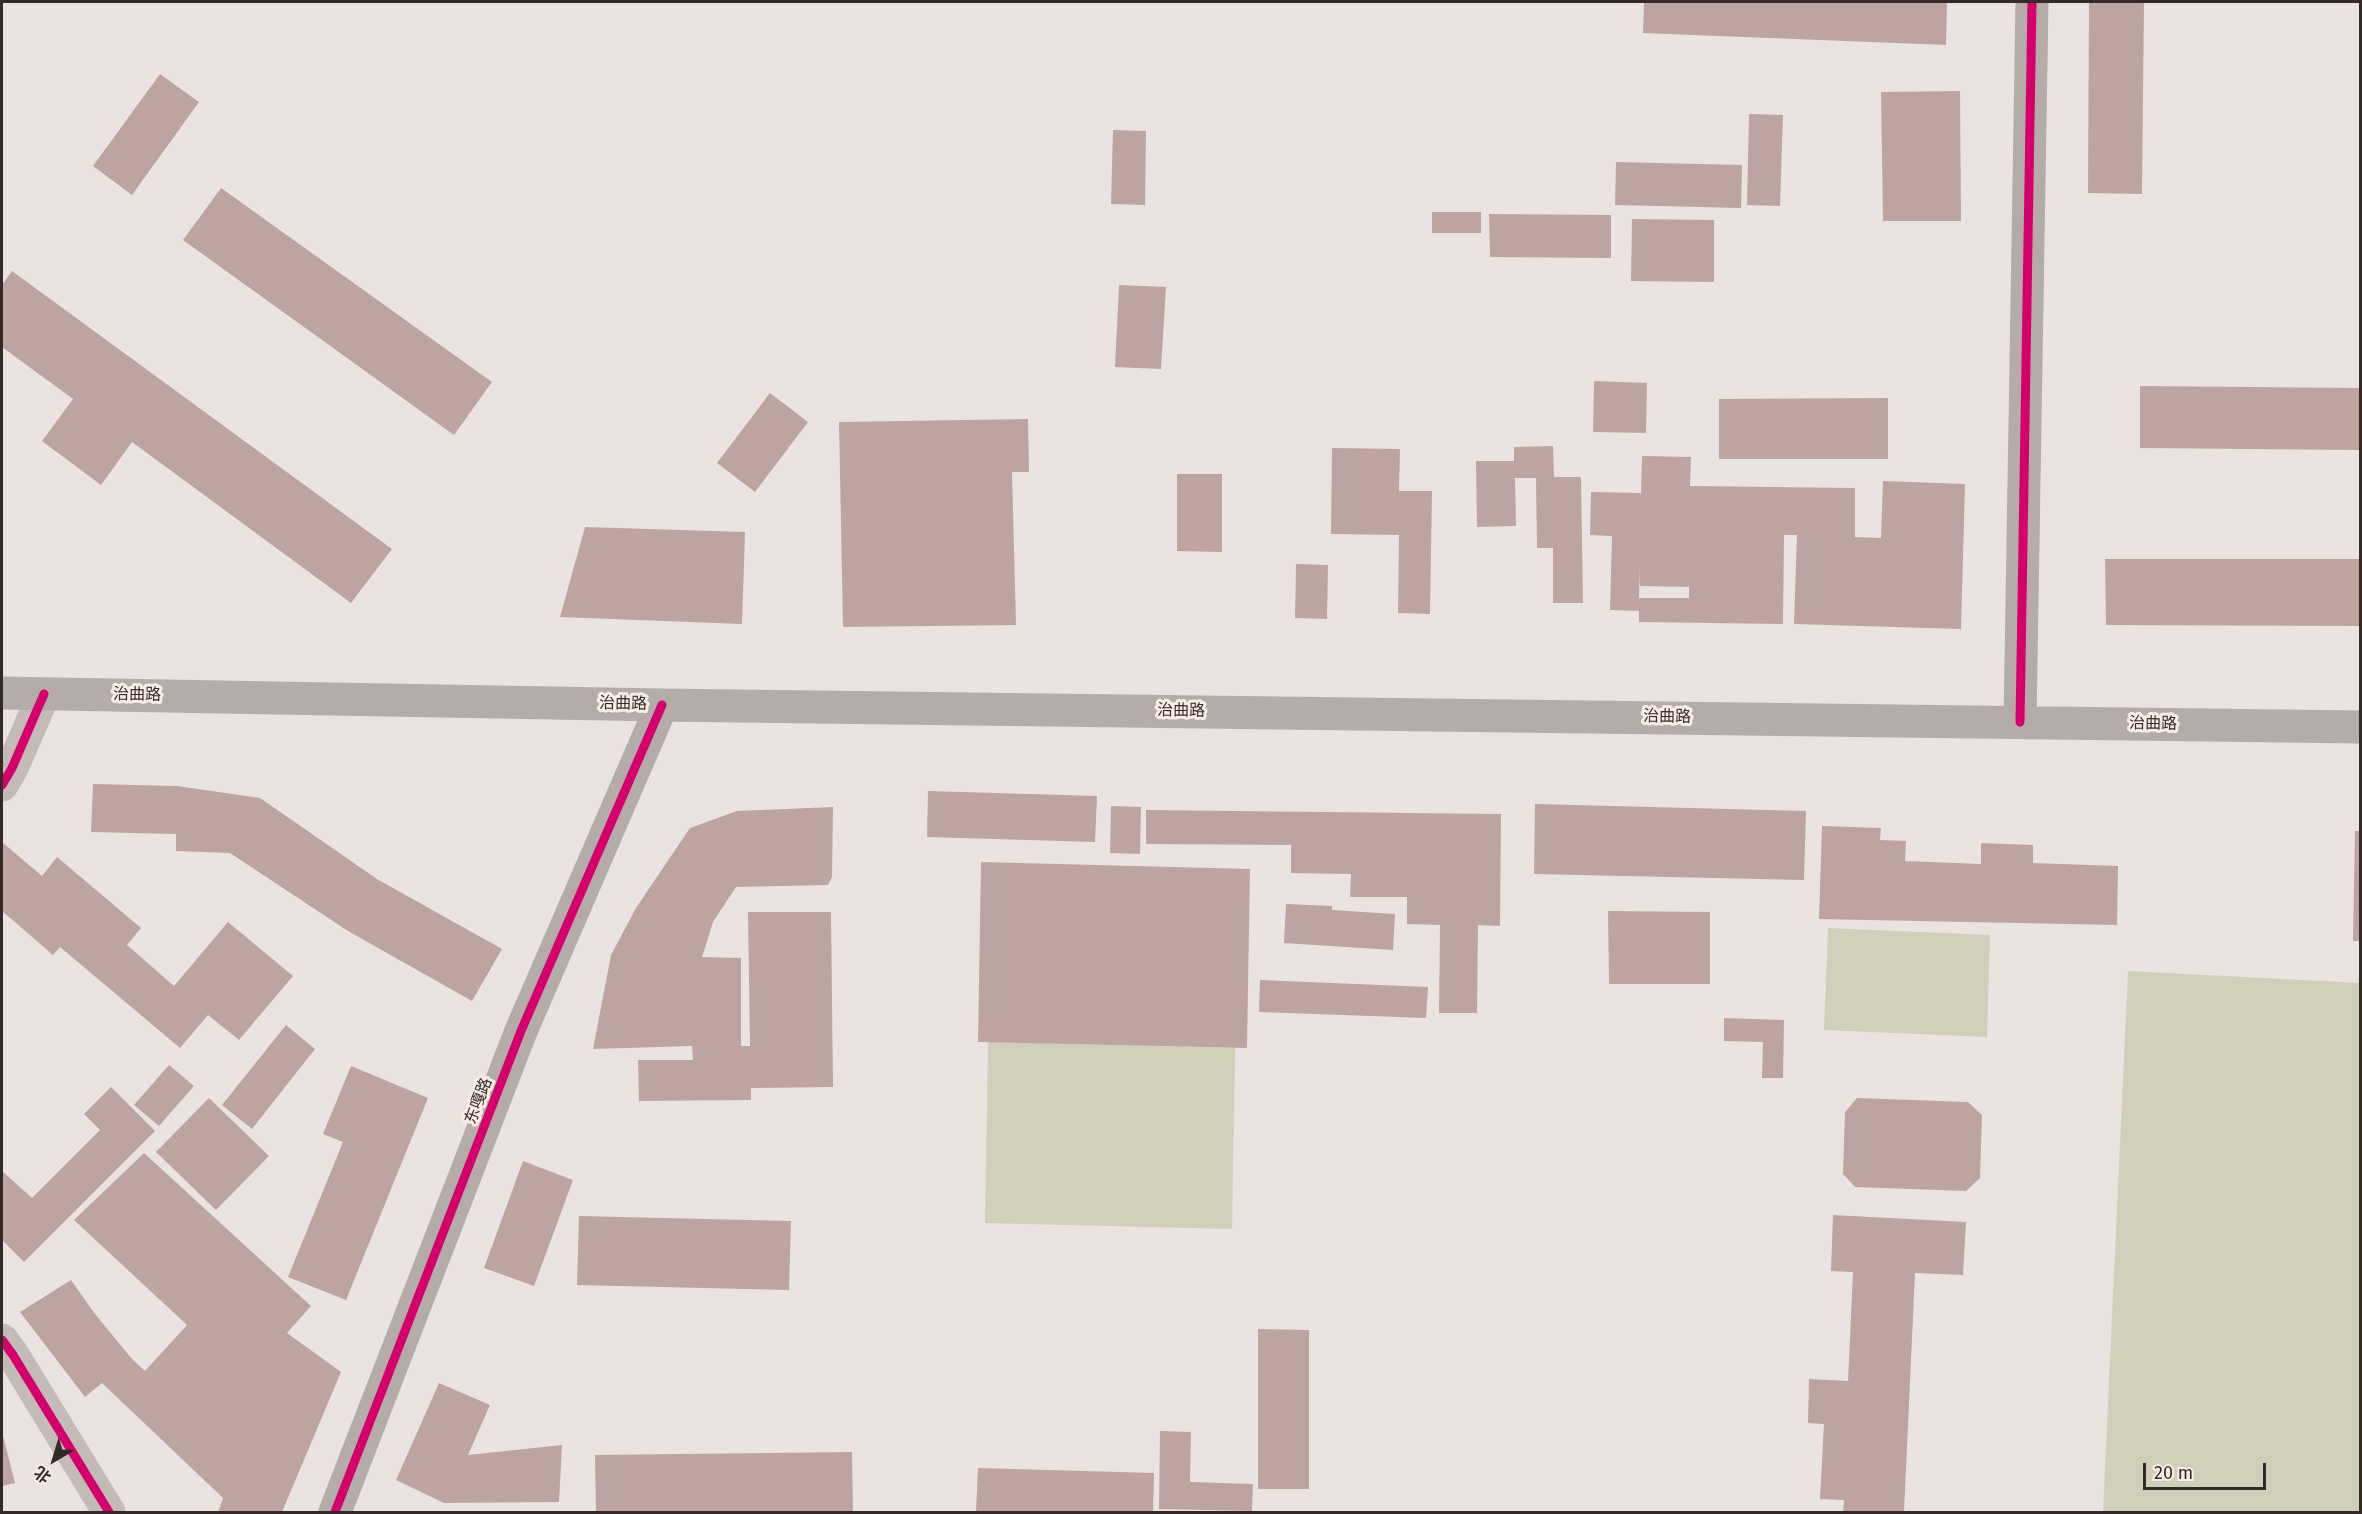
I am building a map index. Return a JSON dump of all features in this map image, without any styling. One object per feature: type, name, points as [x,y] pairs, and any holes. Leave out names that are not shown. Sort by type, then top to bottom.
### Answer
[{"type":"main road","points":[[2020,722],[2032,2]]},
{"type":"main road","name":"治曲路","points":[[2,693],[662,705],[2361,727]]},
{"type":"main road","name":"东嘎路","points":[[335,1512],[521,1031],[662,705]]},
{"type":"street","points":[[2,785],[12,768],[44,693]]},
{"type":"street","points":[[2,1340],[109,1512]]},
{"type":"green space","points":[[1828,928],[1990,935],[1987,1037],[1824,1030]]},
{"type":"green space","points":[[2128,971],[2360,983],[2360,1512],[2103,1512]]},
{"type":"green space","points":[[988,1042],[1235,1048],[1232,1229],[985,1223]]},
{"type":"building","points":[[1644,2],[1947,2],[1946,45],[1643,33]]},
{"type":"building","points":[[2089,2],[2144,2],[2142,194],[2088,193]]},
{"type":"building","points":[[160,74],[199,102],[132,195],[93,166]]},
{"type":"building","points":[[1960,91],[1961,221],[1883,221],[1881,92]]},
{"type":"building","points":[[1749,114],[1783,115],[1780,206],[1747,205]]},
{"type":"building","points":[[1113,130],[1146,131],[1145,205],[1111,204]]},
{"type":"building","points":[[1616,162],[1742,165],[1741,208],[1615,205]]},
{"type":"building","points":[[221,188],[492,382],[454,435],[183,240]]},
{"type":"building","points":[[1432,212],[1481,212],[1481,233],[1432,233]]},
{"type":"building","points":[[1489,214],[1611,215],[1611,258],[1490,257]]},
{"type":"building","points":[[1632,219],[1714,220],[1714,282],[1631,281]]},
{"type":"building","points":[[12,271],[392,549],[351,603],[132,442],[101,485],[42,441],[73,399],[2,347],[2,285]]},
{"type":"building","points":[[1119,285],[1166,287],[1161,369],[1115,367]]},
{"type":"building","points":[[1594,381],[1647,383],[1646,433],[1593,432]]},
{"type":"building","points":[[2140,386],[2360,388],[2360,450],[2140,448]]},
{"type":"building","points":[[770,393],[808,422],[755,492],[717,463]]},
{"type":"building","points":[[1888,398],[1888,459],[1719,459],[1719,399]]},
{"type":"building","points":[[1028,419],[1029,472],[1012,472],[1016,625],[843,627],[839,422]]},
{"type":"building","points":[[1553,446],[1554,477],[1581,477],[1583,603],[1553,603],[1553,548],[1537,548],[1536,478],[1515,478],[1516,526],[1477,527],[1476,461],[1514,461],[1514,447]]},
{"type":"building","points":[[1332,448],[1400,449],[1399,491],[1432,491],[1430,614],[1398,613],[1399,535],[1331,534]]},
{"type":"building","points":[[1642,456],[1691,457],[1690,486],[1855,488],[1855,537],[1881,538],[1883,481],[1965,484],[1961,629],[1794,624],[1797,535],[1784,535],[1783,624],[1639,622],[1639,611],[1610,610],[1612,536],[1590,535],[1591,492],[1641,493]],"holes":[[[1640,567],[1640,586],[1689,587],[1689,598],[1639,598]]]},
{"type":"building","points":[[1177,474],[1222,474],[1222,552],[1177,551]]},
{"type":"building","points":[[585,527],[745,532],[742,624],[560,617]]},
{"type":"building","points":[[2105,559],[2360,559],[2360,626],[2106,625]]},
{"type":"building","points":[[1296,564],[1328,565],[1327,619],[1295,618]]},
{"type":"building","points":[[93,784],[177,786],[260,798],[377,879],[502,949],[472,1001],[348,931],[230,853],[176,851],[176,834],[91,832]]},
{"type":"building","points":[[928,791],[1097,796],[1095,842],[927,837]]},
{"type":"building","points":[[1535,804],[1806,811],[1804,880],[1534,874]]},
{"type":"building","points":[[1111,806],[1141,807],[1140,854],[1110,853]]},
{"type":"building","points":[[833,807],[832,877],[828,885],[736,887],[713,922],[702,957],[741,958],[741,1046],[750,1046],[748,912],[831,912],[833,1087],[751,1088],[751,1100],[639,1101],[638,1060],[693,1060],[692,1046],[593,1049],[611,955],[636,908],[690,828],[737,811]]},
{"type":"building","points":[[1146,810],[1501,814],[1500,926],[1478,925],[1477,1013],[1439,1013],[1440,925],[1407,924],[1407,897],[1350,897],[1351,874],[1291,873],[1291,845],[1146,844]]},
{"type":"building","points":[[1822,826],[1881,828],[1880,840],[1906,841],[1905,861],[1981,864],[1981,843],[2033,845],[2033,863],[2118,866],[2117,925],[1819,919]]},
{"type":"building","points":[[2355,831],[2360,831],[2360,941],[2353,941]]},
{"type":"building","points":[[2,842],[42,876],[57,857],[141,928],[127,945],[174,986],[228,922],[293,976],[239,1040],[208,1015],[180,1048],[60,947],[53,955],[2,911]]},
{"type":"building","points":[[981,862],[1250,869],[1247,1048],[978,1042]]},
{"type":"building","points":[[1286,904],[1332,906],[1332,910],[1395,914],[1393,950],[1284,943]]},
{"type":"building","points":[[1608,911],[1710,912],[1710,984],[1609,984]]},
{"type":"building","points":[[1260,980],[1428,987],[1426,1018],[1259,1012]]},
{"type":"building","points":[[1724,1018],[1784,1020],[1783,1078],[1762,1078],[1763,1042],[1724,1041]]},
{"type":"building","points":[[286,1025],[315,1049],[252,1129],[222,1105]]},
{"type":"building","points":[[169,1065],[194,1086],[159,1126],[134,1105]]},
{"type":"building","points":[[351,1066],[428,1098],[346,1300],[288,1277],[343,1142],[323,1134]]},
{"type":"building","points":[[111,1087],[155,1131],[24,1262],[2,1240],[2,1171],[32,1198],[100,1130],[84,1114]]},
{"type":"building","points":[[209,1098],[269,1156],[216,1210],[156,1152]]},
{"type":"building","points":[[1857,1098],[1968,1102],[1982,1115],[1980,1178],[1966,1191],[1855,1187],[1843,1174],[1845,1112]]},
{"type":"building","points":[[144,1153],[311,1306],[287,1333],[341,1372],[282,1512],[218,1512],[223,1498],[102,1383],[85,1397],[20,1312],[71,1280],[95,1314],[132,1359],[145,1371],[187,1325],[74,1220]]},
{"type":"building","points":[[523,1161],[573,1180],[534,1286],[484,1268]]},
{"type":"building","points":[[1833,1215],[1966,1222],[1963,1275],[1915,1273],[1904,1512],[1843,1512],[1844,1500],[1820,1499],[1824,1424],[1808,1423],[1809,1379],[1848,1381],[1853,1272],[1831,1271]]},
{"type":"building","points":[[579,1216],[791,1221],[789,1290],[577,1285]]},
{"type":"building","points":[[1258,1329],[1309,1330],[1309,1489],[1258,1489]]},
{"type":"building","points":[[439,1383],[490,1405],[468,1455],[562,1445],[559,1502],[444,1503],[396,1480]]},
{"type":"building","points":[[1160,1431],[1191,1432],[1190,1482],[1253,1484],[1252,1511],[1159,1509]]},
{"type":"building","points":[[2,1432],[15,1483],[2,1486]]},
{"type":"building","points":[[852,1452],[853,1512],[596,1512],[595,1455]]},
{"type":"building","points":[[978,1468],[1154,1473],[1153,1512],[976,1512]]},
{"type":"cycle path","points":[[2020,722],[2032,2]]},
{"type":"cycle path","points":[[2,785],[12,768],[44,694]]},
{"type":"cycle path","points":[[335,1512],[521,1031],[662,705]]},
{"type":"cycle path","points":[[2,1340],[109,1512]]}]
